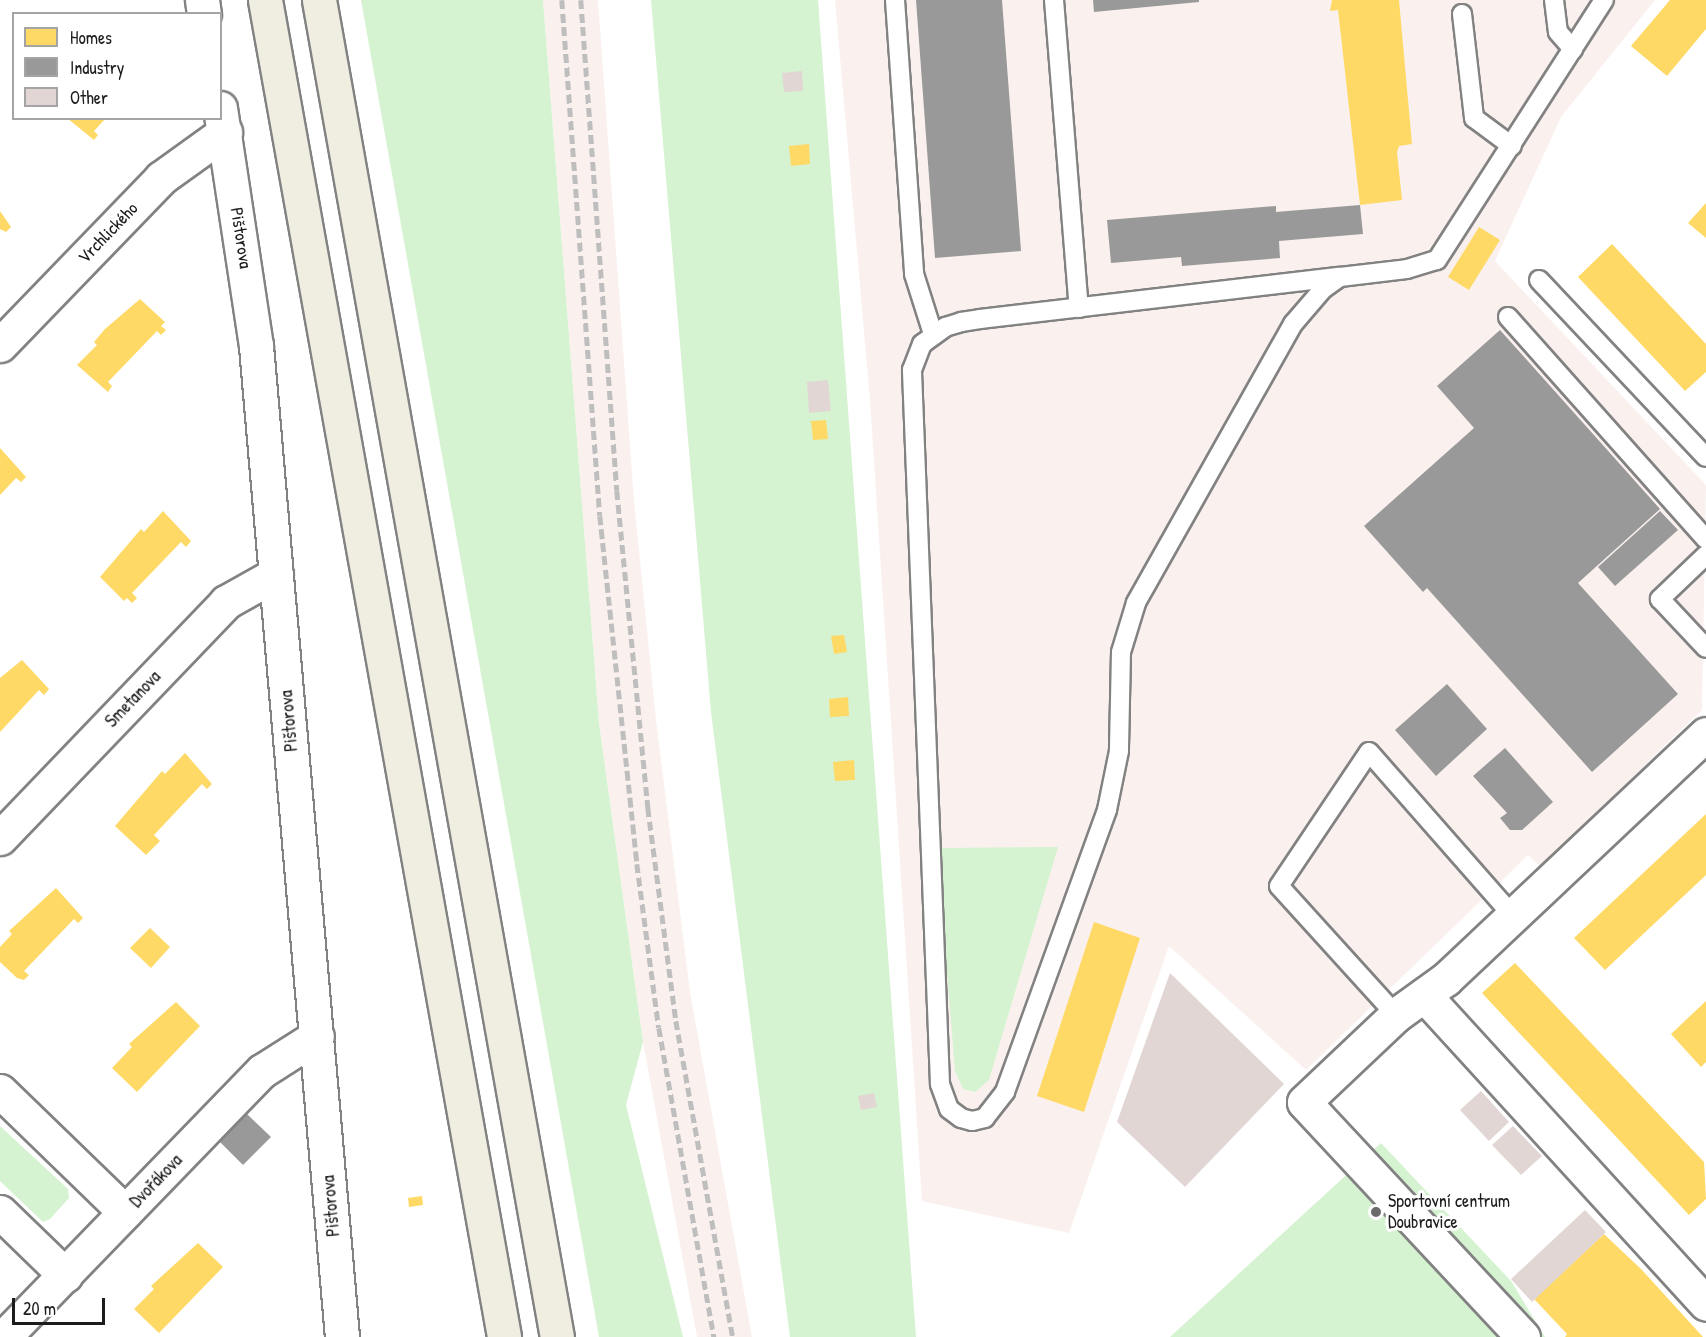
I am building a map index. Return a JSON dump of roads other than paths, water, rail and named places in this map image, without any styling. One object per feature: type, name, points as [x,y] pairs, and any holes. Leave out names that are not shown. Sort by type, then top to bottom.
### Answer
[{"type":"highway","points":[[266,0],[504,1337]]},
{"type":"highway","points":[[319,0],[557,1337]]},
{"type":"street","name":"Vrchlického","points":[[0,345],[162,178],[223,120]]},
{"type":"street","name":"Pištorova","points":[[223,120],[256,346],[342,1337]]},
{"type":"street","name":"Smetanova","points":[[0,838],[226,602],[276,574]]},
{"type":"street","points":[[1523,1337],[1304,1102],[1396,1015],[1424,995],[1513,916],[1706,734]]},
{"type":"street","points":[[1424,995],[1706,1304]]},
{"type":"street","name":"Dvořákova","points":[[4,1337],[262,1071],[317,1036]]},
{"type":"street","points":[[0,1091],[125,1212]]},
{"type":"street","points":[[0,1212],[64,1275]]},
{"type":"lane","points":[[895,0],[914,274],[933,334]]},
{"type":"lane","points":[[1054,0],[1079,308]]},
{"type":"lane","points":[[1554,0],[1558,32],[1573,49]]},
{"type":"lane","points":[[1340,277],[1323,289],[1293,324],[1136,603],[1121,652],[1119,751],[1107,810],[1012,1077],[996,1107],[985,1118],[972,1121],[949,1109],[940,1084],[912,370],[922,344],[933,334],[960,322],[1407,269],[1437,260],[1604,0]]},
{"type":"lane","points":[[1462,14],[1474,118],[1512,146]]},
{"type":"lane","points":[[1539,280],[1706,457]]},
{"type":"lane","points":[[1509,317],[1706,538]]},
{"type":"lane","points":[[1706,555],[1660,599],[1706,648]]},
{"type":"lane","points":[[1396,1015],[1279,886],[1369,752],[1513,916]]},
{"type":"railway","points":[[562,0],[600,516],[637,864],[659,1028],[714,1337]]},
{"type":"railway","points":[[581,0],[617,491],[648,808],[676,1021],[733,1337]]},
{"type":"place","name":"Sportovní centrum Doubravice","points":[[1376,1212]]}]
